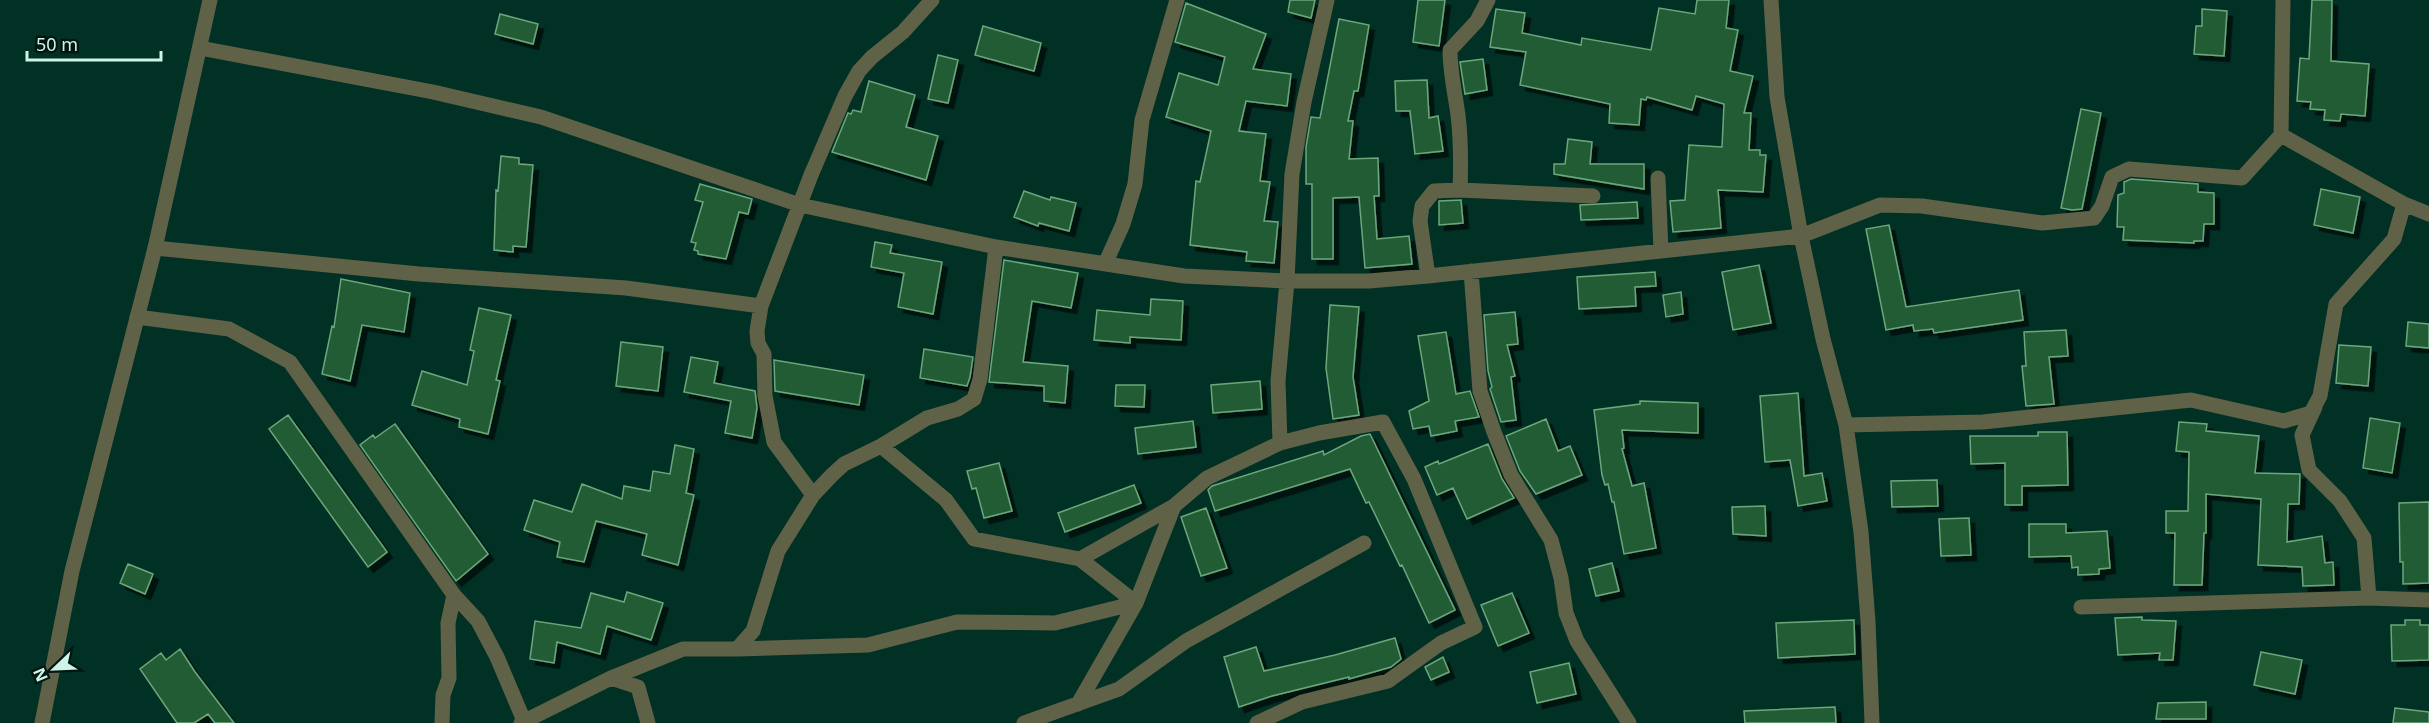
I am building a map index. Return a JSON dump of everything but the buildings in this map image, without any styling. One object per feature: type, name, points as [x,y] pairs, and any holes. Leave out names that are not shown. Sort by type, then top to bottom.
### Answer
[{"type":"street","points":[[42,723],[72,571],[155,248],[210,0]]},
{"type":"street","points":[[813,495],[774,442],[765,396],[764,354],[758,343],[757,331],[761,306],[845,96],[859,71],[872,57],[903,32],[932,0]]},
{"type":"street","points":[[1106,262],[1123,224],[1135,184],[1142,120],[1177,0]]},
{"type":"street","points":[[1280,443],[1278,381],[1287,281],[1292,174],[1304,102],[1327,0]]},
{"type":"street","points":[[1460,190],[1461,158],[1458,114],[1450,71],[1450,50],[1477,21],[1488,0]]},
{"type":"street","points":[[1771,0],[1777,97],[1801,236],[1823,339],[1846,425],[1861,532],[1868,621],[1872,723]]},
{"type":"street","points":[[200,48],[433,92],[541,117],[800,205],[996,247],[1106,262],[1184,276],[1287,281],[1370,281],[1801,236],[1880,205],[1922,206],[2042,223],[2094,218],[2102,206],[2112,177],[2129,169],[2242,178],[2265,156],[2281,135],[2283,0]]},
{"type":"street","points":[[2281,135],[2404,204],[2429,214]]},
{"type":"street","points":[[1658,178],[1661,250]]},
{"type":"street","points":[[1428,276],[1420,220],[1422,206],[1434,191],[1460,190],[1593,196]]},
{"type":"street","points":[[2369,598],[2364,538],[2340,501],[2309,470],[2302,435],[2320,396],[2336,304],[2394,238],[2404,204]]},
{"type":"street","points":[[737,649],[753,631],[778,551],[813,495],[844,464],[881,446],[927,418],[958,409],[974,399],[980,379],[996,247]]},
{"type":"street","points":[[155,248],[419,274],[626,288],[761,306]]},
{"type":"street","points":[[1471,271],[1480,391],[1494,432],[1511,475],[1551,540],[1561,578],[1566,613],[1577,641],[1629,723]]},
{"type":"street","points":[[137,317],[229,329],[290,362],[453,595],[478,621],[497,657],[522,722],[610,678],[683,649],[868,645],[957,622],[1055,623],[1136,603]]},
{"type":"street","points":[[1846,425],[1983,422],[2191,400],[2284,421],[2311,412],[2320,396]]},
{"type":"street","points":[[1080,559],[1174,507],[1208,478],[1280,443],[1319,433],[1383,422],[1413,479],[1475,627],[1441,643],[1388,681],[1302,702],[1257,723]]},
{"type":"street","points":[[881,446],[946,500],[974,539],[1080,559],[1136,603]]},
{"type":"street","points":[[1078,704],[1136,603],[1174,507]]},
{"type":"street","points":[[1024,723],[1119,689],[1186,641],[1364,543]]},
{"type":"street","points":[[442,723],[443,695],[449,678],[448,624],[453,595]]},
{"type":"street","points":[[2081,608],[2369,598],[2429,600]]},
{"type":"street","points":[[610,678],[638,687],[648,723]]}]
